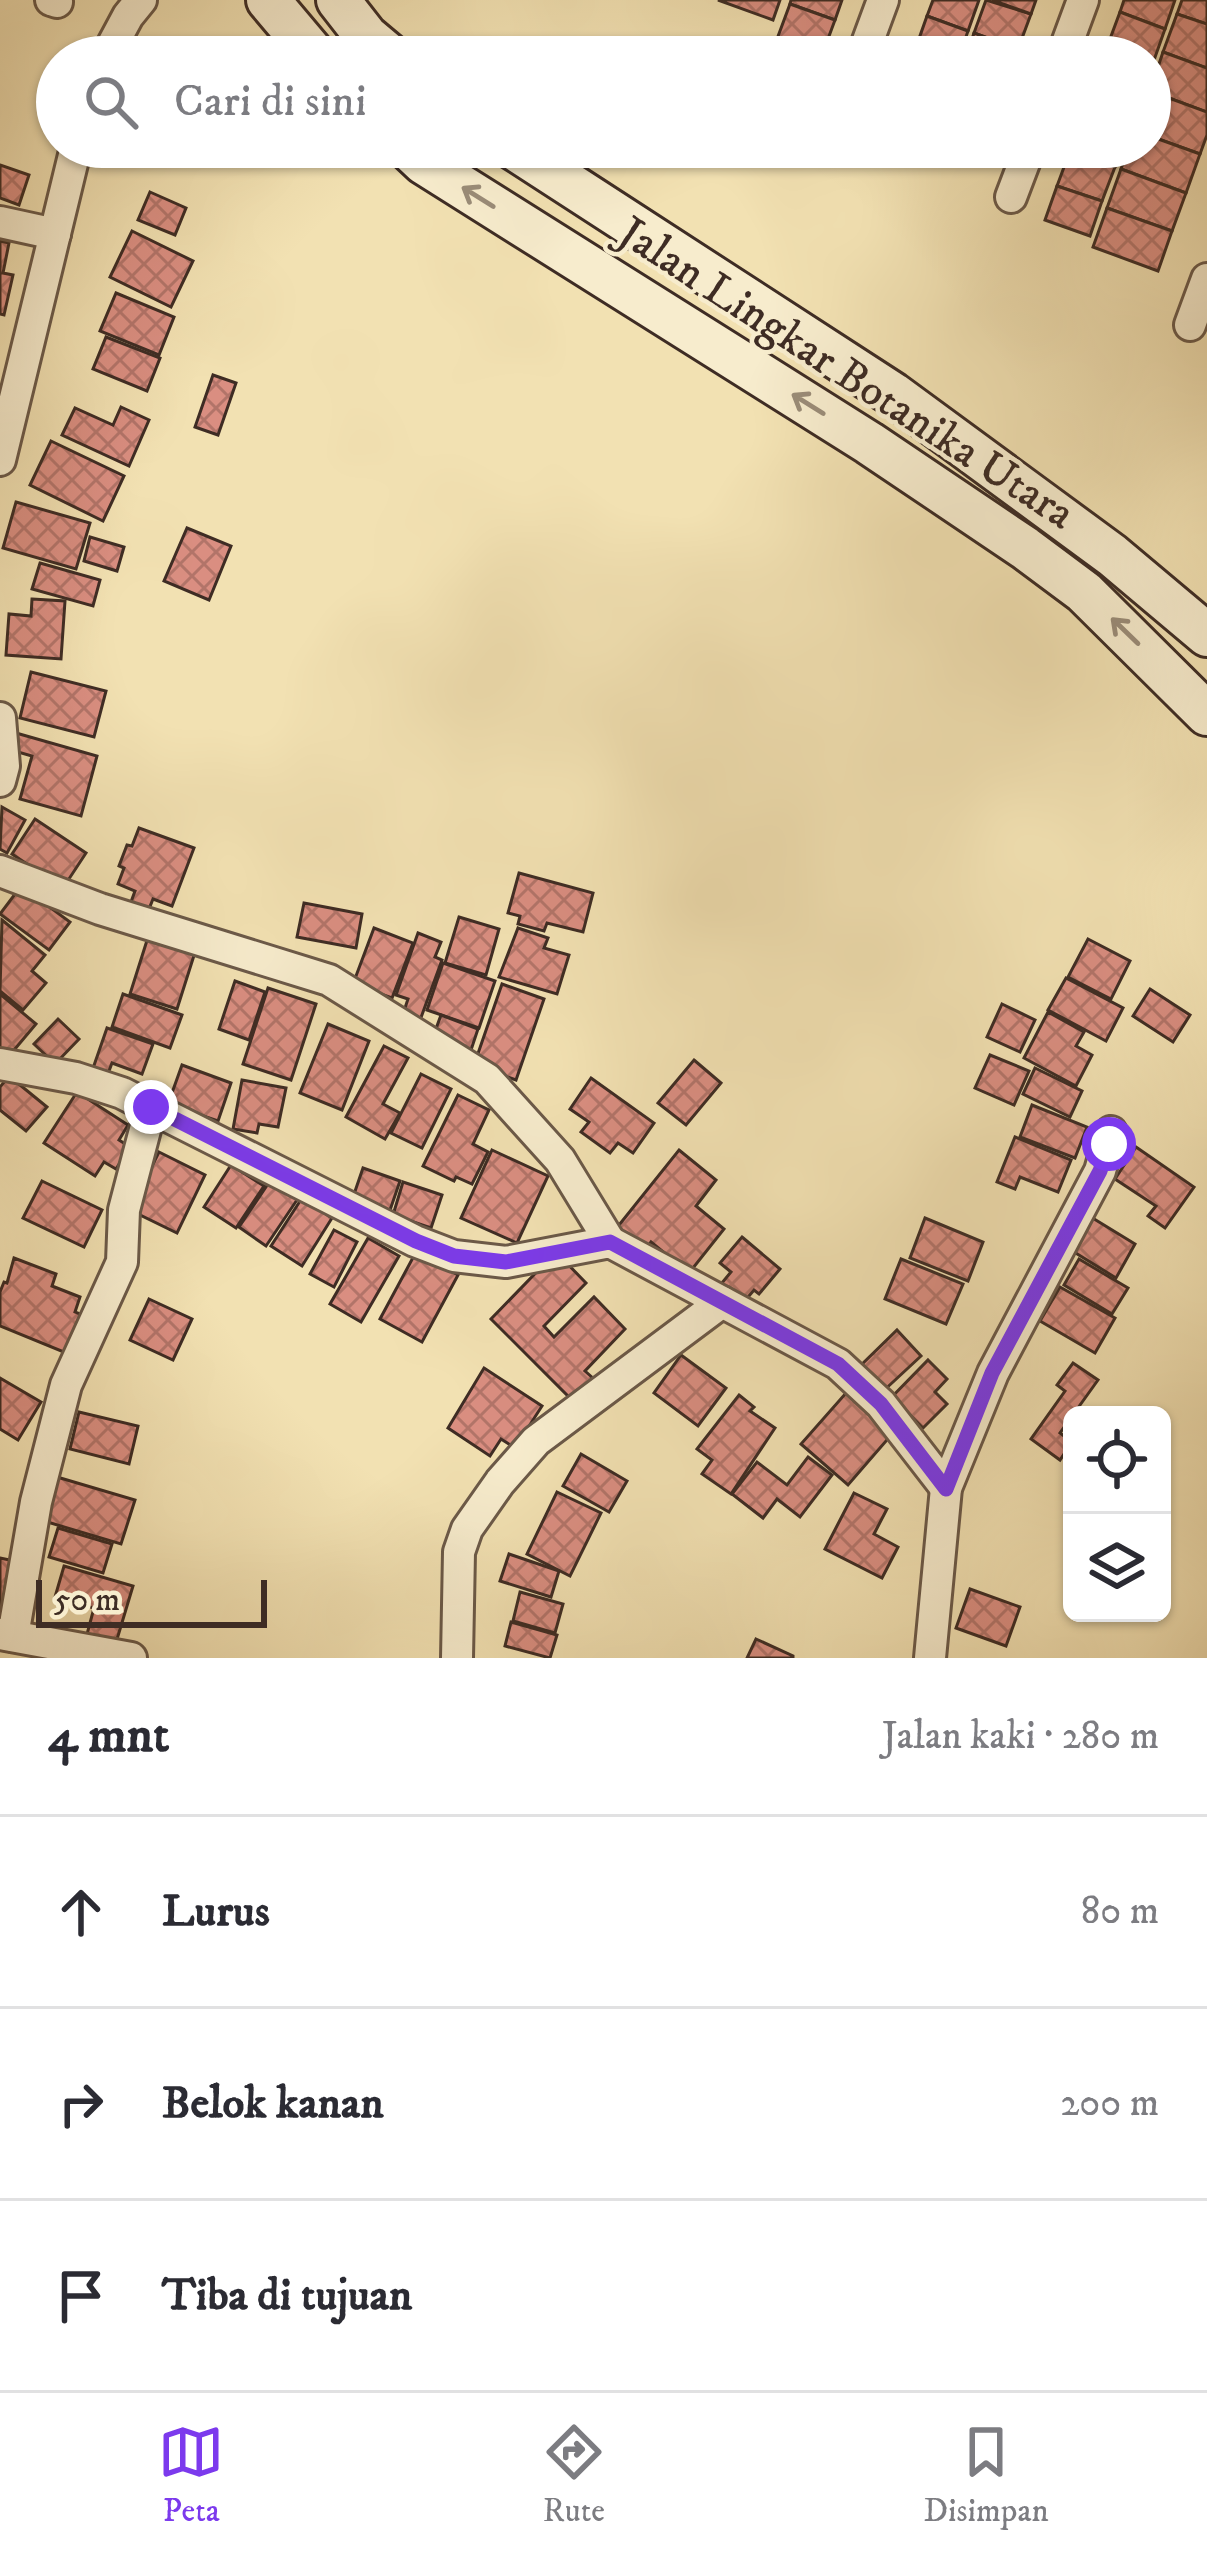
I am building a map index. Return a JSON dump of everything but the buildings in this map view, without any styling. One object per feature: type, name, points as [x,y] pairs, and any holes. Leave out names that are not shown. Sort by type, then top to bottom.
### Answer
[{"type":"street","points":[[117,36],[141,0]]},
{"type":"street","points":[[268,0],[298,36]]},
{"type":"street","points":[[338,0],[366,36]]},
{"type":"street","points":[[870,36],[884,0]]},
{"type":"street","points":[[1070,36],[1083,0]]},
{"type":"street","points":[[0,460],[71,168]]},
{"type":"street","name":"Jalan Lingkar Botanika Utara","points":[[432,168],[939,490],[1084,592],[1207,714]]},
{"type":"street","name":"Jalan Lingkar Botanika Utara","points":[[544,168],[892,394],[1112,555],[1207,635]]},
{"type":"street","points":[[1011,197],[1022,168]]},
{"type":"street","points":[[0,222],[55,234]]},
{"type":"street","points":[[1190,325],[1207,279]]},
{"type":"street","points":[[939,490],[968,448]]},
{"type":"street","points":[[0,718],[4,766],[0,781]]},
{"type":"street","points":[[0,871],[100,909],[328,980],[487,1079],[544,1139],[610,1242],[838,1364],[881,1404],[946,1489]]},
{"type":"street","points":[[0,1064],[76,1078],[151,1107],[454,1256],[506,1262],[610,1242]]},
{"type":"street","points":[[131,1658],[6,1635],[66,1385],[122,1262],[124,1210],[151,1107]]},
{"type":"street","points":[[930,1658],[946,1489],[992,1373],[1100,1171],[1112,1132]]},
{"type":"street","points":[[457,1658],[459,1552],[467,1528],[500,1482],[536,1442],[722,1302]]},
{"type":"route","points":[[151,1107],[454,1256],[506,1262],[610,1242],[838,1364],[881,1404],[946,1489],[992,1373],[1100,1171],[1109,1144]]}]
